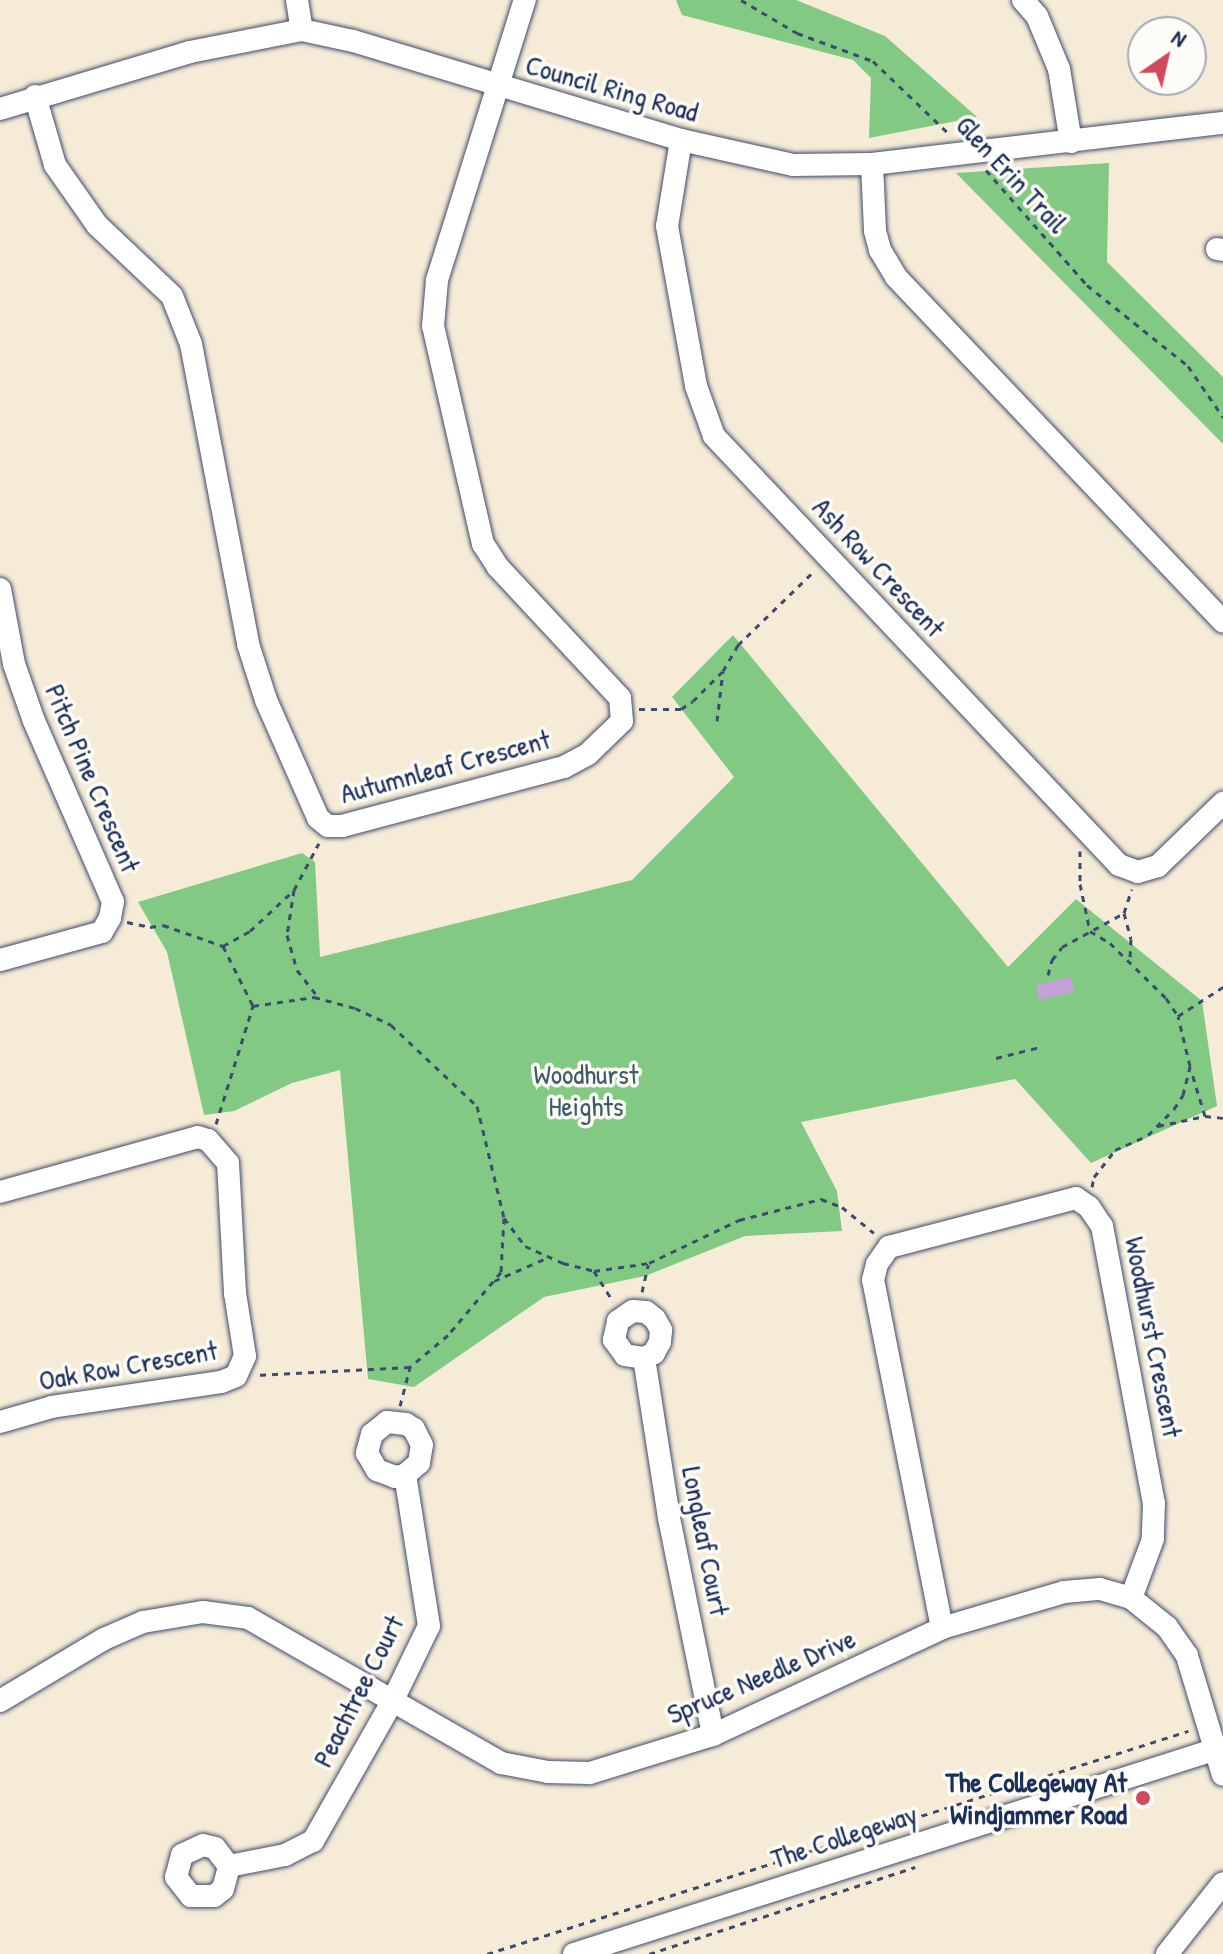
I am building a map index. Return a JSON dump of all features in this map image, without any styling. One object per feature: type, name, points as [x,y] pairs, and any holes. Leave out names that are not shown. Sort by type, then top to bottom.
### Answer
[{"type":"street","points":[[297,0],[302,30]]},
{"type":"street","points":[[525,0],[437,280],[433,326],[483,544],[498,567],[620,698],[623,709]]},
{"type":"street","points":[[1023,0],[1037,16],[1059,69],[1071,142]]},
{"type":"street","name":"Council Ring Road","points":[[0,109],[35,96],[230,42],[302,30],[353,41],[681,140],[793,165],[872,164],[1223,123]]},
{"type":"street","name":"Autumnleaf Crescent","points":[[35,96],[55,165],[97,225],[172,296],[191,344],[248,644],[266,700],[318,818],[328,826],[342,826],[564,767],[588,754],[622,721],[623,709]]},
{"type":"street","name":"Ash Row Crescent","points":[[681,140],[667,226],[696,386],[714,436],[1115,861],[1138,872]]},
{"type":"street","points":[[872,164],[875,231],[880,250],[896,277],[1223,621]]},
{"type":"street","name":"Pitch Pine Crescent","points":[[0,589],[14,664],[34,721],[113,902],[110,918],[102,932],[0,960]]},
{"type":"street","points":[[1138,872],[1162,863],[1223,803]]},
{"type":"street","points":[[0,1192],[198,1137],[208,1140]]},
{"type":"street","name":"Oak Row Crescent","points":[[0,1422],[52,1407],[209,1384],[236,1376],[245,1356],[235,1293],[228,1163],[220,1150],[208,1140]]},
{"type":"street","points":[[942,1628],[873,1280],[889,1247],[1076,1198],[1089,1207]]},
{"type":"street","name":"Woodhurst Crescent","points":[[1089,1207],[1102,1226],[1154,1503],[1153,1539],[1131,1598]]},
{"type":"street","points":[[633,1311],[646,1312],[655,1319],[661,1330],[660,1342],[654,1353],[644,1358],[625,1355],[614,1340],[618,1321],[633,1311]]},
{"type":"street","name":"Longleaf Court","points":[[644,1358],[669,1518],[713,1735]]},
{"type":"street","points":[[397,1421],[414,1429],[422,1445],[419,1463],[405,1475],[395,1477],[377,1470],[367,1453],[372,1434],[387,1422],[397,1421]]},
{"type":"street","name":"Peachtree Court","points":[[229,1866],[285,1855],[313,1841],[393,1700],[429,1626],[405,1475]]},
{"type":"street","name":"Spruce Needle Drive","points":[[0,1701],[104,1639],[143,1622],[203,1612],[248,1618],[501,1763],[548,1772],[590,1773],[713,1735],[942,1628],[1064,1592],[1100,1589],[1131,1598],[1167,1627],[1187,1656],[1219,1748],[1223,1775]]},
{"type":"street","name":"The Collegeway","points":[[574,1954],[1219,1748]]},
{"type":"street","points":[[1167,1954],[1223,1883]]},
{"type":"path","name":"Glen Erin Trail","points":[[741,0],[797,33],[853,50],[885,69],[967,151],[1087,285],[1188,366],[1223,417]]},
{"type":"path","points":[[623,709],[681,709],[723,671],[738,645],[828,557]]},
{"type":"path","points":[[717,721],[723,671]]},
{"type":"path","points":[[1079,823],[1080,884],[1090,931],[1110,943],[1130,962],[1178,1016],[1205,1116]]},
{"type":"path","points":[[223,946],[250,931],[294,890],[328,826]]},
{"type":"path","points":[[1130,962],[1131,939],[1124,913],[1138,872]]},
{"type":"path","points":[[294,890],[287,935],[297,970],[321,1000]]},
{"type":"path","points":[[1048,975],[1052,960],[1062,947],[1124,913]]},
{"type":"path","points":[[110,918],[150,927],[163,925],[223,946],[253,1006],[223,1110],[208,1140]]},
{"type":"path","points":[[1178,1016],[1223,987]]},
{"type":"path","points":[[253,1006],[314,997],[355,1008],[391,1025],[477,1106],[504,1218],[501,1272],[448,1335],[410,1367],[397,1421]]},
{"type":"path","points":[[996,1058],[1040,1047]]},
{"type":"path","points":[[1089,1207],[1094,1177],[1115,1150],[1148,1135],[1174,1109],[1183,1095],[1190,1066]]},
{"type":"path","points":[[1157,1126],[1205,1116],[1223,1118]]},
{"type":"path","points":[[504,1218],[525,1246],[594,1271],[649,1263],[739,1220],[821,1199],[854,1216],[889,1247]]},
{"type":"path","points":[[492,1281],[549,1257]]},
{"type":"path","points":[[594,1271],[613,1303],[633,1311],[641,1298],[649,1263]]},
{"type":"path","points":[[236,1376],[410,1367]]},
{"type":"path","points":[[487,1954],[1185,1732]]},
{"type":"green space","points":[[676,0],[796,0],[885,36],[977,117],[869,138],[871,78],[853,60],[682,15]]},
{"type":"green space","points":[[1109,163],[1107,262],[1223,377],[1223,444],[956,173]]},
{"type":"green space","name":"Woodhurst Heights","points":[[733,635],[1008,967],[1076,899],[1202,1001],[1217,1106],[1091,1163],[1015,1079],[801,1122],[837,1191],[842,1231],[745,1236],[645,1276],[544,1297],[414,1387],[368,1379],[340,1070],[292,1083],[234,1111],[204,1115],[167,952],[138,902],[302,853],[315,862],[320,957],[632,880],[734,777],[672,697]]},
{"type":"building","points":[[1071,977],[1074,992],[1039,1000],[1036,985]]},
{"type":"place","name":"The Collegeway At Windjammer Road","points":[[1143,1798]]}]
